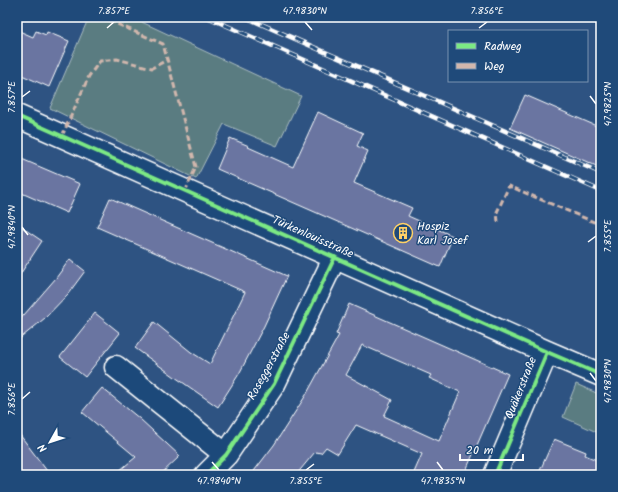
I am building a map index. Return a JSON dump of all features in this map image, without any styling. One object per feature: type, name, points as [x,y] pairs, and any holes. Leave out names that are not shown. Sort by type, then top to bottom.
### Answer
[{"type":"street","name":"Türkenlouisstraße","points":[[17,116],[601,375]]},
{"type":"street","name":"Roseggerstraße","points":[[206,475],[226,455],[274,384],[335,257]]},
{"type":"street","name":"Quäkerstraße","points":[[495,475],[547,352]]},
{"type":"street","points":[[116,367],[226,455]]},
{"type":"green space","points":[[89,17],[131,17],[301,96],[277,146],[224,124],[196,179],[50,108]]},
{"type":"green space","points":[[576,384],[601,395],[601,434],[563,417]]},
{"type":"building","points":[[17,30],[33,37],[36,31],[46,35],[47,32],[69,41],[49,87],[17,73]]},
{"type":"building","points":[[525,95],[601,128],[601,168],[510,128]]},
{"type":"building","points":[[318,112],[363,133],[357,146],[368,151],[354,183],[412,208],[408,216],[453,236],[440,267],[217,169],[230,138],[293,167]]},
{"type":"building","points":[[17,157],[80,184],[67,213],[17,191]]},
{"type":"building","points":[[110,198],[287,276],[264,326],[239,374],[218,407],[135,348],[154,322],[191,352],[210,364],[245,292],[97,227]]},
{"type":"building","points":[[17,224],[42,241],[17,279]]},
{"type":"building","points":[[70,259],[85,271],[68,294],[45,318],[17,341],[17,323],[56,278]]},
{"type":"building","points":[[349,304],[508,374],[464,475],[413,475],[422,454],[356,425],[338,454],[326,447],[321,453],[315,452],[296,475],[251,475],[274,445],[306,395],[339,335],[336,334]],"holes":[[[362,345],[431,375],[429,378],[460,392],[439,441],[384,416],[392,400],[346,375]]]},
{"type":"building","points":[[95,313],[120,333],[85,377],[60,357]]},
{"type":"building","points":[[102,388],[140,419],[180,456],[160,475],[114,475],[136,457],[82,412]]},
{"type":"building","points":[[17,431],[50,475],[17,475]]},
{"type":"building","points":[[554,439],[586,452],[585,455],[601,462],[601,475],[538,475]]},
{"type":"railway","points":[[207,17],[601,191]]},
{"type":"railway","points":[[245,17],[601,173]]},
{"type":"marked path","points":[[101,17],[163,44],[196,167],[185,192]]},
{"type":"marked path","points":[[62,136],[89,76],[100,61],[117,59],[152,68],[167,60]]},
{"type":"marked path","points":[[498,222],[497,212],[509,186],[601,225]]},
{"type":"cycle path","points":[[17,116],[601,375]]},
{"type":"cycle path","points":[[206,475],[226,455],[274,384],[335,257]]},
{"type":"cycle path","points":[[495,475],[547,352]]},
{"type":"place","name":"Hospiz Karl Josef","points":[[403,233]]}]
